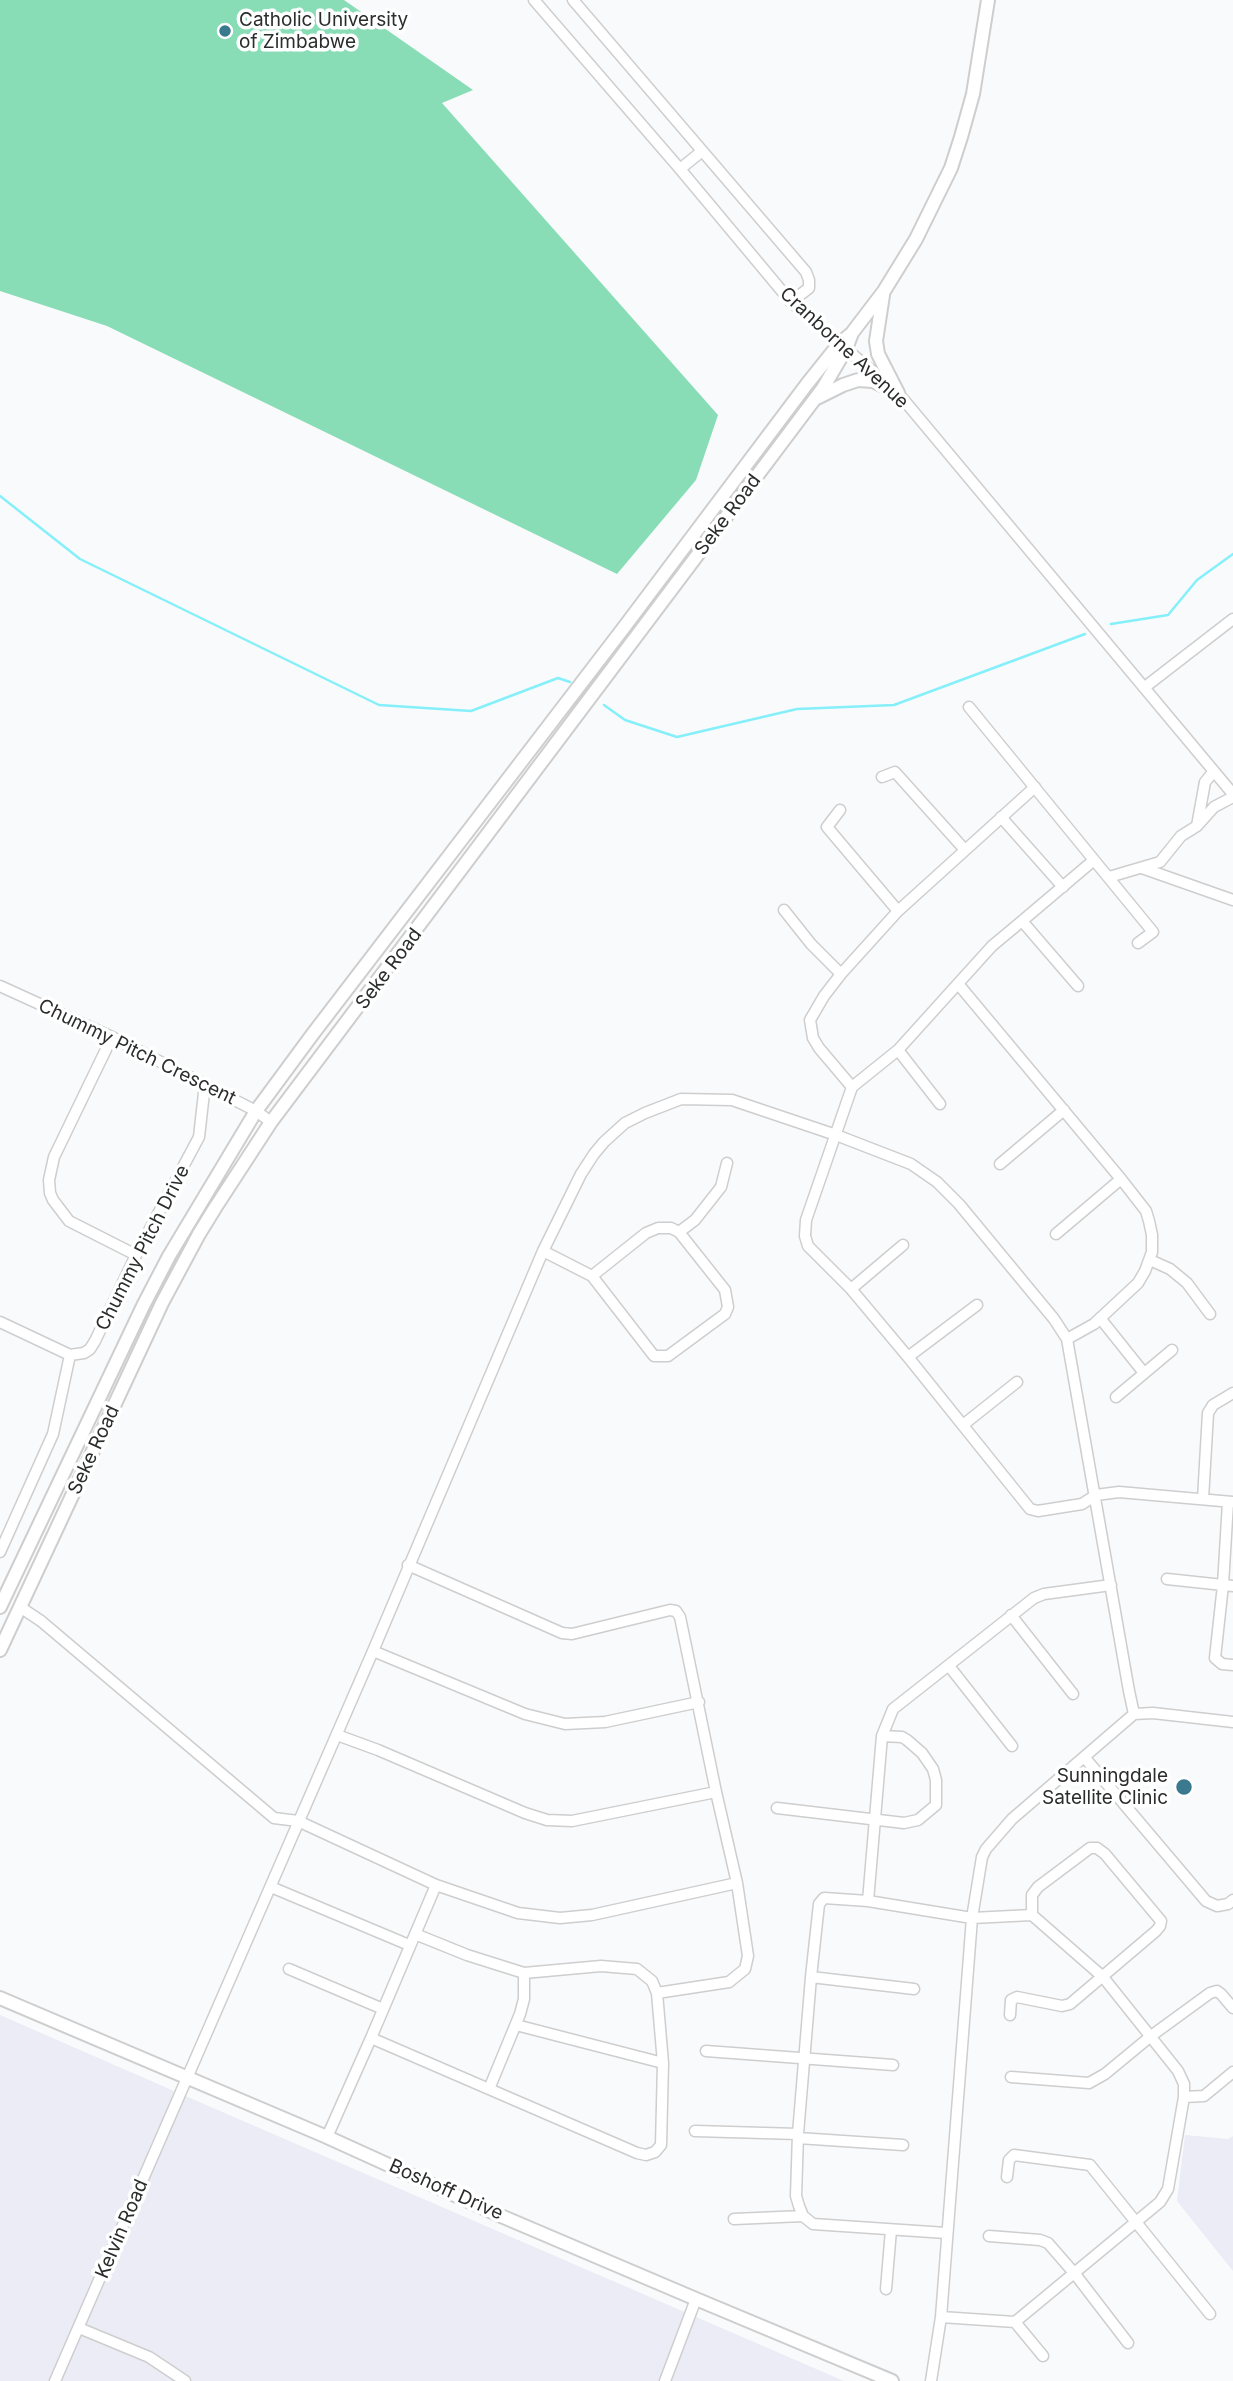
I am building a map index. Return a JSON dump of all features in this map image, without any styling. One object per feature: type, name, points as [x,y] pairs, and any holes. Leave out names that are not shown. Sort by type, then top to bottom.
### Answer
[{"type":"main road","name":"Seke Road","points":[[0,1650],[162,1303],[199,1234],[271,1122],[814,400],[843,346],[884,291],[916,239],[951,168],[973,94],[988,0]]},
{"type":"main road","points":[[884,291],[876,341],[878,354],[898,393]]},
{"type":"main road","name":"Seke Road","points":[[0,1607],[143,1306],[169,1256],[256,1111],[811,378],[843,346]]},
{"type":"main road","points":[[814,400],[858,380],[873,381],[898,393]]},
{"type":"main road","name":"Boshoff Drive","points":[[0,1998],[327,2137],[501,2216],[892,2381]]},
{"type":"street","name":"Cranborne Avenue","points":[[534,0],[791,302],[898,393],[1233,795]]},
{"type":"street","points":[[573,0],[806,272],[809,288],[791,302]]},
{"type":"street","points":[[680,169],[701,152]]},
{"type":"street","points":[[1145,687],[1233,619]]},
{"type":"street","points":[[969,707],[1153,932],[1138,943]]},
{"type":"street","points":[[1197,826],[1205,782],[1214,771]]},
{"type":"street","points":[[882,777],[895,772],[965,850]]},
{"type":"street","points":[[852,1087],[813,1038],[810,1020],[824,996],[898,911],[1035,787]]},
{"type":"street","points":[[1109,877],[1160,862],[1181,836],[1197,826],[1214,807],[1233,795]]},
{"type":"street","points":[[840,810],[827,827],[898,911]]},
{"type":"street","points":[[1002,817],[1063,887]]},
{"type":"street","points":[[1094,860],[992,946],[898,1050],[852,1087],[807,1220],[805,1236],[808,1246],[850,1289],[908,1357],[1030,1509],[1038,1511],[1082,1504],[1096,1495],[1119,1492],[1230,1502],[1228,1585],[1215,1658],[1222,1664],[1233,1665]]},
{"type":"street","points":[[1142,869],[1233,900]]},
{"type":"street","points":[[784,910],[811,944],[841,974]]},
{"type":"street","points":[[1022,921],[1077,986]]},
{"type":"street","points":[[959,985],[1146,1211],[1152,1235],[1150,1260],[1131,1292],[1100,1318],[1067,1339],[1135,1714]]},
{"type":"street","name":"Chummy Pitch Crescent","points":[[1,989],[112,1037],[256,1111],[271,1122]]},
{"type":"street","points":[[112,1037],[54,1157],[49,1180],[50,1193],[69,1221],[136,1255]]},
{"type":"street","points":[[898,1050],[940,1104]]},
{"type":"street","name":"Chummy Pitch Drive","points":[[70,1355],[90,1349],[199,1137],[205,1084]]},
{"type":"street","name":"Kelvin Road","points":[[55,2381],[337,1735],[543,1251],[581,1174],[604,1142],[625,1123],[645,1112],[681,1099],[732,1100],[911,1164],[937,1182],[959,1204],[1054,1319],[1067,1339]]},
{"type":"street","points":[[1000,1164],[1064,1110]]},
{"type":"street","points":[[679,1232],[695,1220],[721,1187],[727,1163]]},
{"type":"street","points":[[1056,1234],[1121,1179]]},
{"type":"street","points":[[543,1251],[592,1276],[654,1356],[668,1356],[725,1314],[728,1307],[725,1290],[679,1232],[671,1228],[658,1228],[646,1233],[592,1276]]},
{"type":"street","points":[[850,1289],[903,1245]]},
{"type":"street","points":[[1150,1260],[1170,1269],[1187,1283],[1210,1314]]},
{"type":"street","points":[[908,1357],[977,1305]]},
{"type":"street","points":[[1100,1318],[1144,1373]]},
{"type":"street","points":[[0,1322],[70,1355],[54,1434],[0,1552]]},
{"type":"street","points":[[1115,1397],[1172,1350]]},
{"type":"street","points":[[962,1425],[1017,1382]]},
{"type":"street","points":[[1203,1499],[1208,1413],[1213,1405],[1233,1393]]},
{"type":"street","points":[[408,1565],[562,1633],[572,1634],[670,1610],[676,1611],[680,1616],[737,1883],[748,1956],[745,1969],[729,1982],[657,1993]]},
{"type":"street","points":[[1167,1579],[1228,1585]]},
{"type":"street","points":[[868,1901],[882,1736],[893,1709],[950,1666],[1022,1605],[1044,1594],[1111,1585]]},
{"type":"street","points":[[20,1607],[41,1620],[274,1818],[298,1821],[436,1885],[518,1913],[560,1918],[592,1915],[737,1883]]},
{"type":"street","points":[[1012,1615],[1073,1694]]},
{"type":"street","points":[[373,1651],[524,1714],[565,1724],[605,1722],[699,1702]]},
{"type":"street","points":[[950,1666],[1012,1746]]},
{"type":"street","points":[[930,2381],[941,2316],[972,1918],[980,1865],[986,1849],[1012,1819],[1135,1714],[1153,1713],[1233,1722]]},
{"type":"street","points":[[337,1735],[547,1820],[572,1821],[716,1792]]},
{"type":"street","points":[[777,1808],[912,1822],[918,1820],[937,1802],[936,1780],[931,1763],[902,1737],[882,1736]]},
{"type":"street","points":[[1085,1758],[1206,1901],[1217,1906],[1233,1900]]},
{"type":"street","points":[[1010,2015],[1011,2000],[1017,1997],[1062,2006],[1070,2004],[1156,1931],[1161,1921],[1097,1848],[1090,1848],[1038,1887],[1032,1895],[1032,1915]]},
{"type":"street","points":[[327,2137],[436,1885]]},
{"type":"street","points":[[271,1887],[409,1945]]},
{"type":"street","points":[[941,2316],[1015,2322],[1137,2223],[1166,2194],[1184,2084],[1178,2071],[1151,2036],[1102,1978],[1032,1915],[972,1918],[868,1901],[831,1897],[821,1900],[811,1977],[798,2136],[796,2196],[803,2216],[813,2224],[947,2233]]},
{"type":"street","points":[[371,2038],[646,2155],[655,2152],[661,2145],[663,2063],[657,1993],[652,1981],[637,1969],[601,1966],[524,1973],[467,1955],[415,1934]]},
{"type":"street","points":[[289,1969],[383,2009]]},
{"type":"street","points":[[489,2089],[516,2025],[524,1998],[524,1973]]},
{"type":"street","points":[[811,1977],[914,1989]]},
{"type":"street","points":[[1011,2077],[1089,2084],[1214,1991],[1222,1994],[1233,2008]]},
{"type":"street","points":[[516,2025],[663,2063]]},
{"type":"street","points":[[706,2051],[893,2065]]},
{"type":"street","points":[[1184,2097],[1203,2096],[1233,2072]]},
{"type":"street","points":[[695,2131],[903,2145]]},
{"type":"street","points":[[1007,2177],[1009,2160],[1014,2155],[1085,2164],[1093,2169],[1210,2314]]},
{"type":"street","points":[[734,2219],[803,2216]]},
{"type":"street","points":[[886,2289],[891,2230]]},
{"type":"street","points":[[989,2236],[1045,2241],[1075,2274],[1128,2343]]},
{"type":"street","points":[[665,2381],[696,2299]]},
{"type":"street","points":[[1015,2322],[1043,2356]]},
{"type":"street","points":[[79,2329],[149,2357],[184,2381]]},
{"type":"shaded area","points":[[0,2015],[190,2098],[844,2381],[0,2381]]},
{"type":"shaded area","points":[[1185,2135],[1228,2139],[1233,2136],[1233,2271],[1177,2201]]},
{"type":"green space","points":[[0,0],[344,0],[473,90],[442,103],[718,415],[696,480],[617,574],[107,326],[0,291]]},
{"type":"waterway","points":[[0,496],[80,559],[379,705],[471,711],[558,678],[570,682]]},
{"type":"waterway","points":[[1111,624],[1168,615],[1197,580],[1233,554]]},
{"type":"waterway","points":[[604,705],[625,720],[677,737],[797,709],[894,705],[1085,634]]},
{"type":"place","name":"Catholic University of Zimbabwe","points":[[225,31]]},
{"type":"place","name":"Sunningdale Satellite Clinic","points":[[1184,1787]]}]
